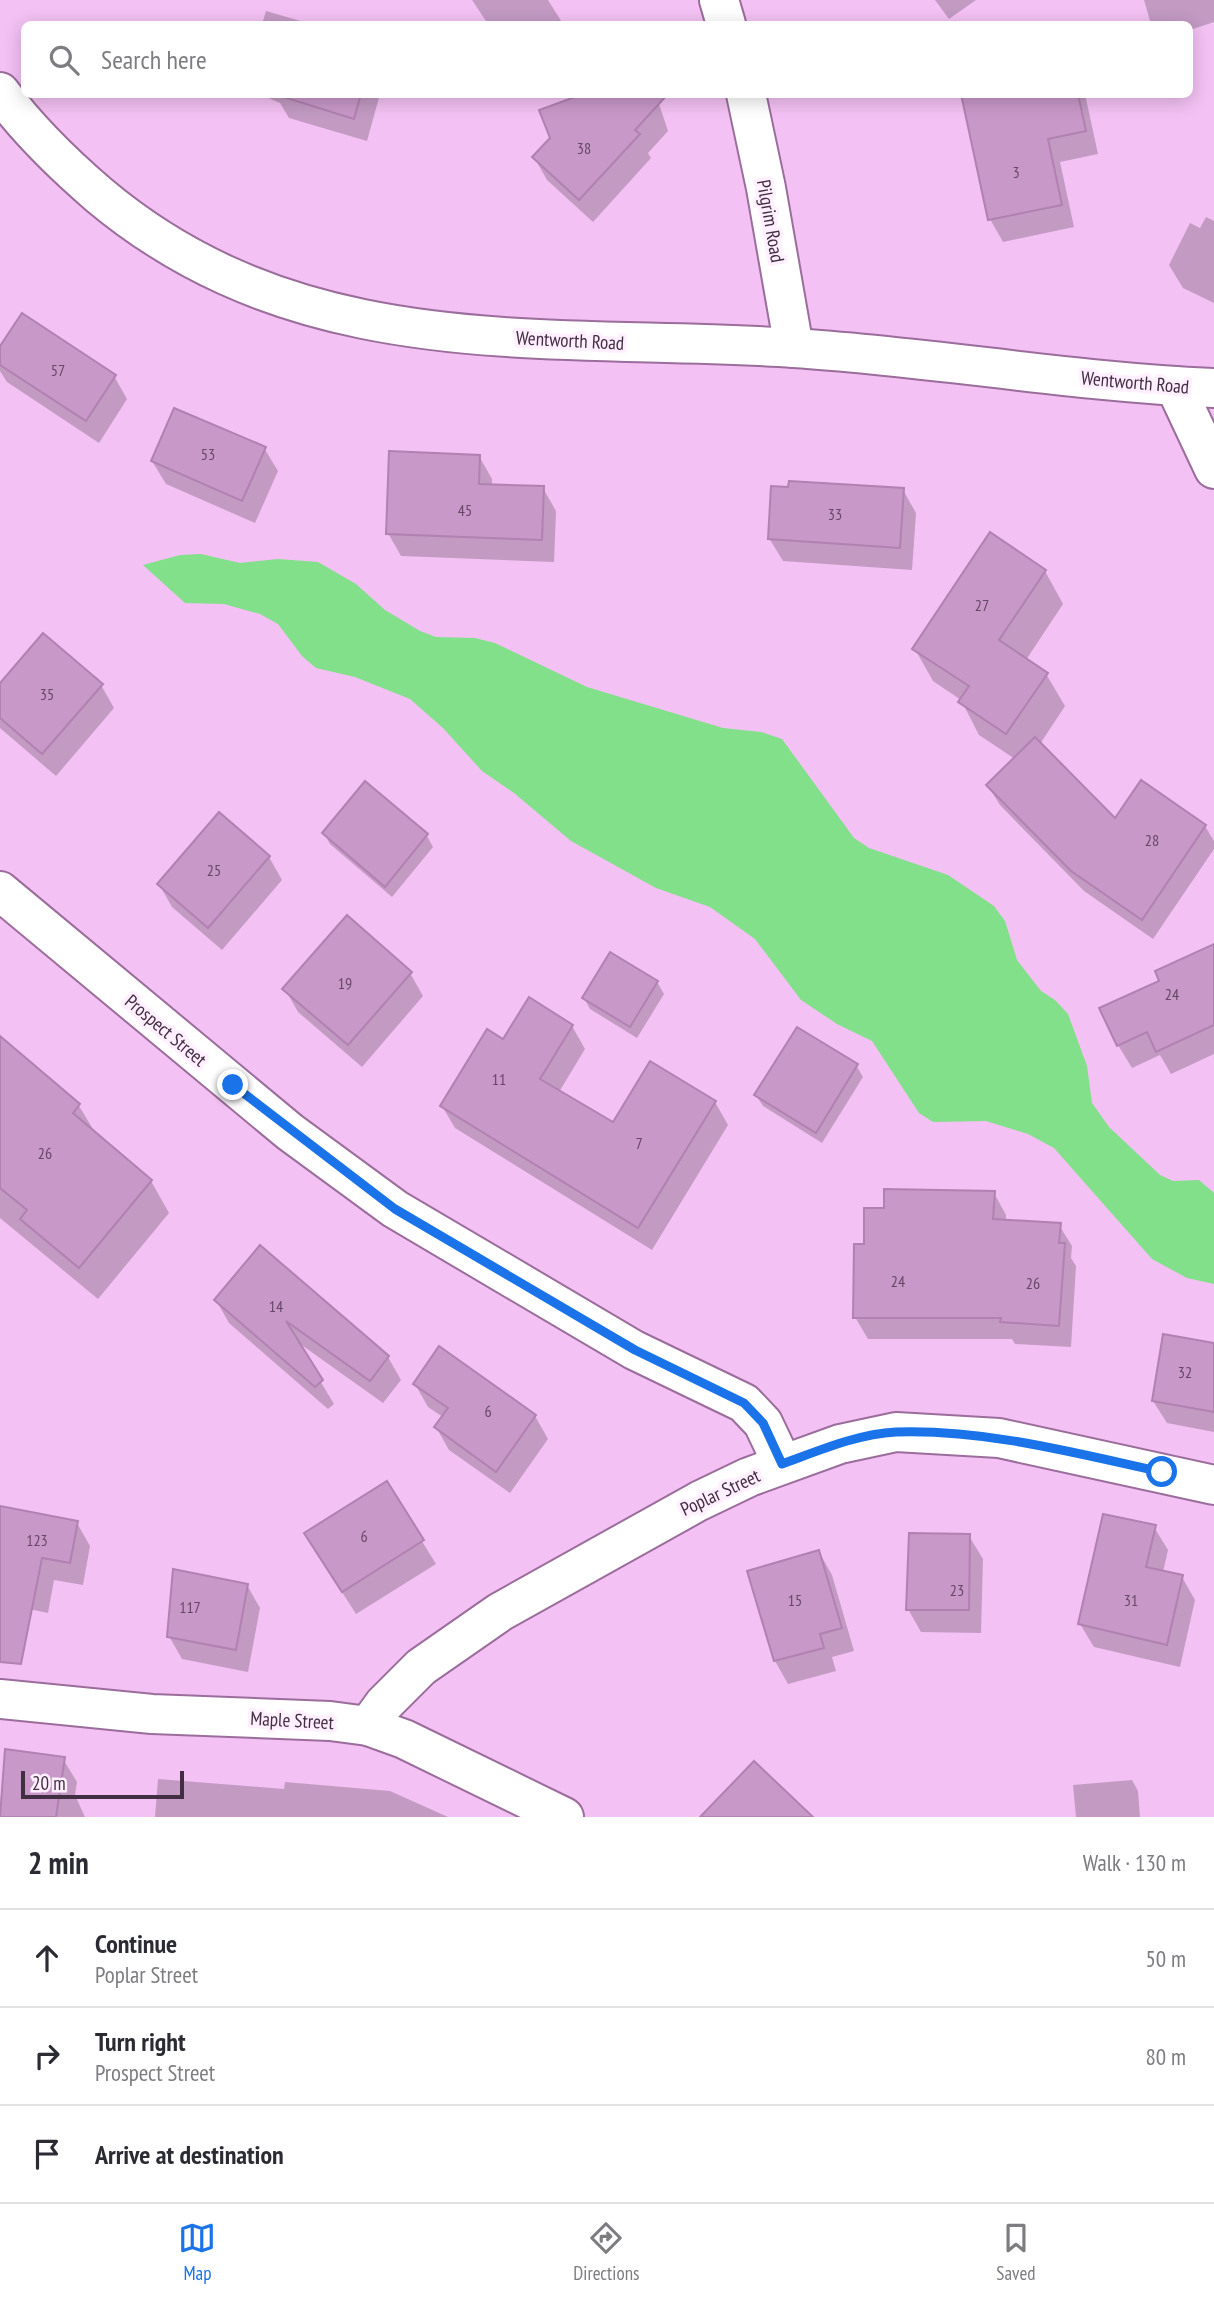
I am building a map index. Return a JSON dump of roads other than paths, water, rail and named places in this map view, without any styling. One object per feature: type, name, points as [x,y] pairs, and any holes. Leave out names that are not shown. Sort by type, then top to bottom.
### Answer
[{"type":"street","points":[[719,0],[725,21]]},
{"type":"street","name":"Wentworth Road","points":[[0,92],[61,160],[139,226],[212,270],[275,297],[354,319],[419,329],[590,343],[794,348],[1214,388]]},
{"type":"street","name":"Pilgrim Road","points":[[747,98],[794,348]]},
{"type":"street","points":[[1175,386],[1214,469]]},
{"type":"street","name":"Prospect Street","points":[[0,891],[281,1125],[395,1209],[635,1350],[744,1403],[763,1423],[782,1464]]},
{"type":"street","name":"Poplar Street","points":[[368,1726],[384,1704],[421,1667],[500,1612],[668,1517],[782,1464],[856,1439],[896,1432],[999,1438],[1214,1485]]},
{"type":"street","name":"Maple Street","points":[[0,1699],[152,1714],[330,1721],[368,1726],[404,1739],[564,1817]]}]
